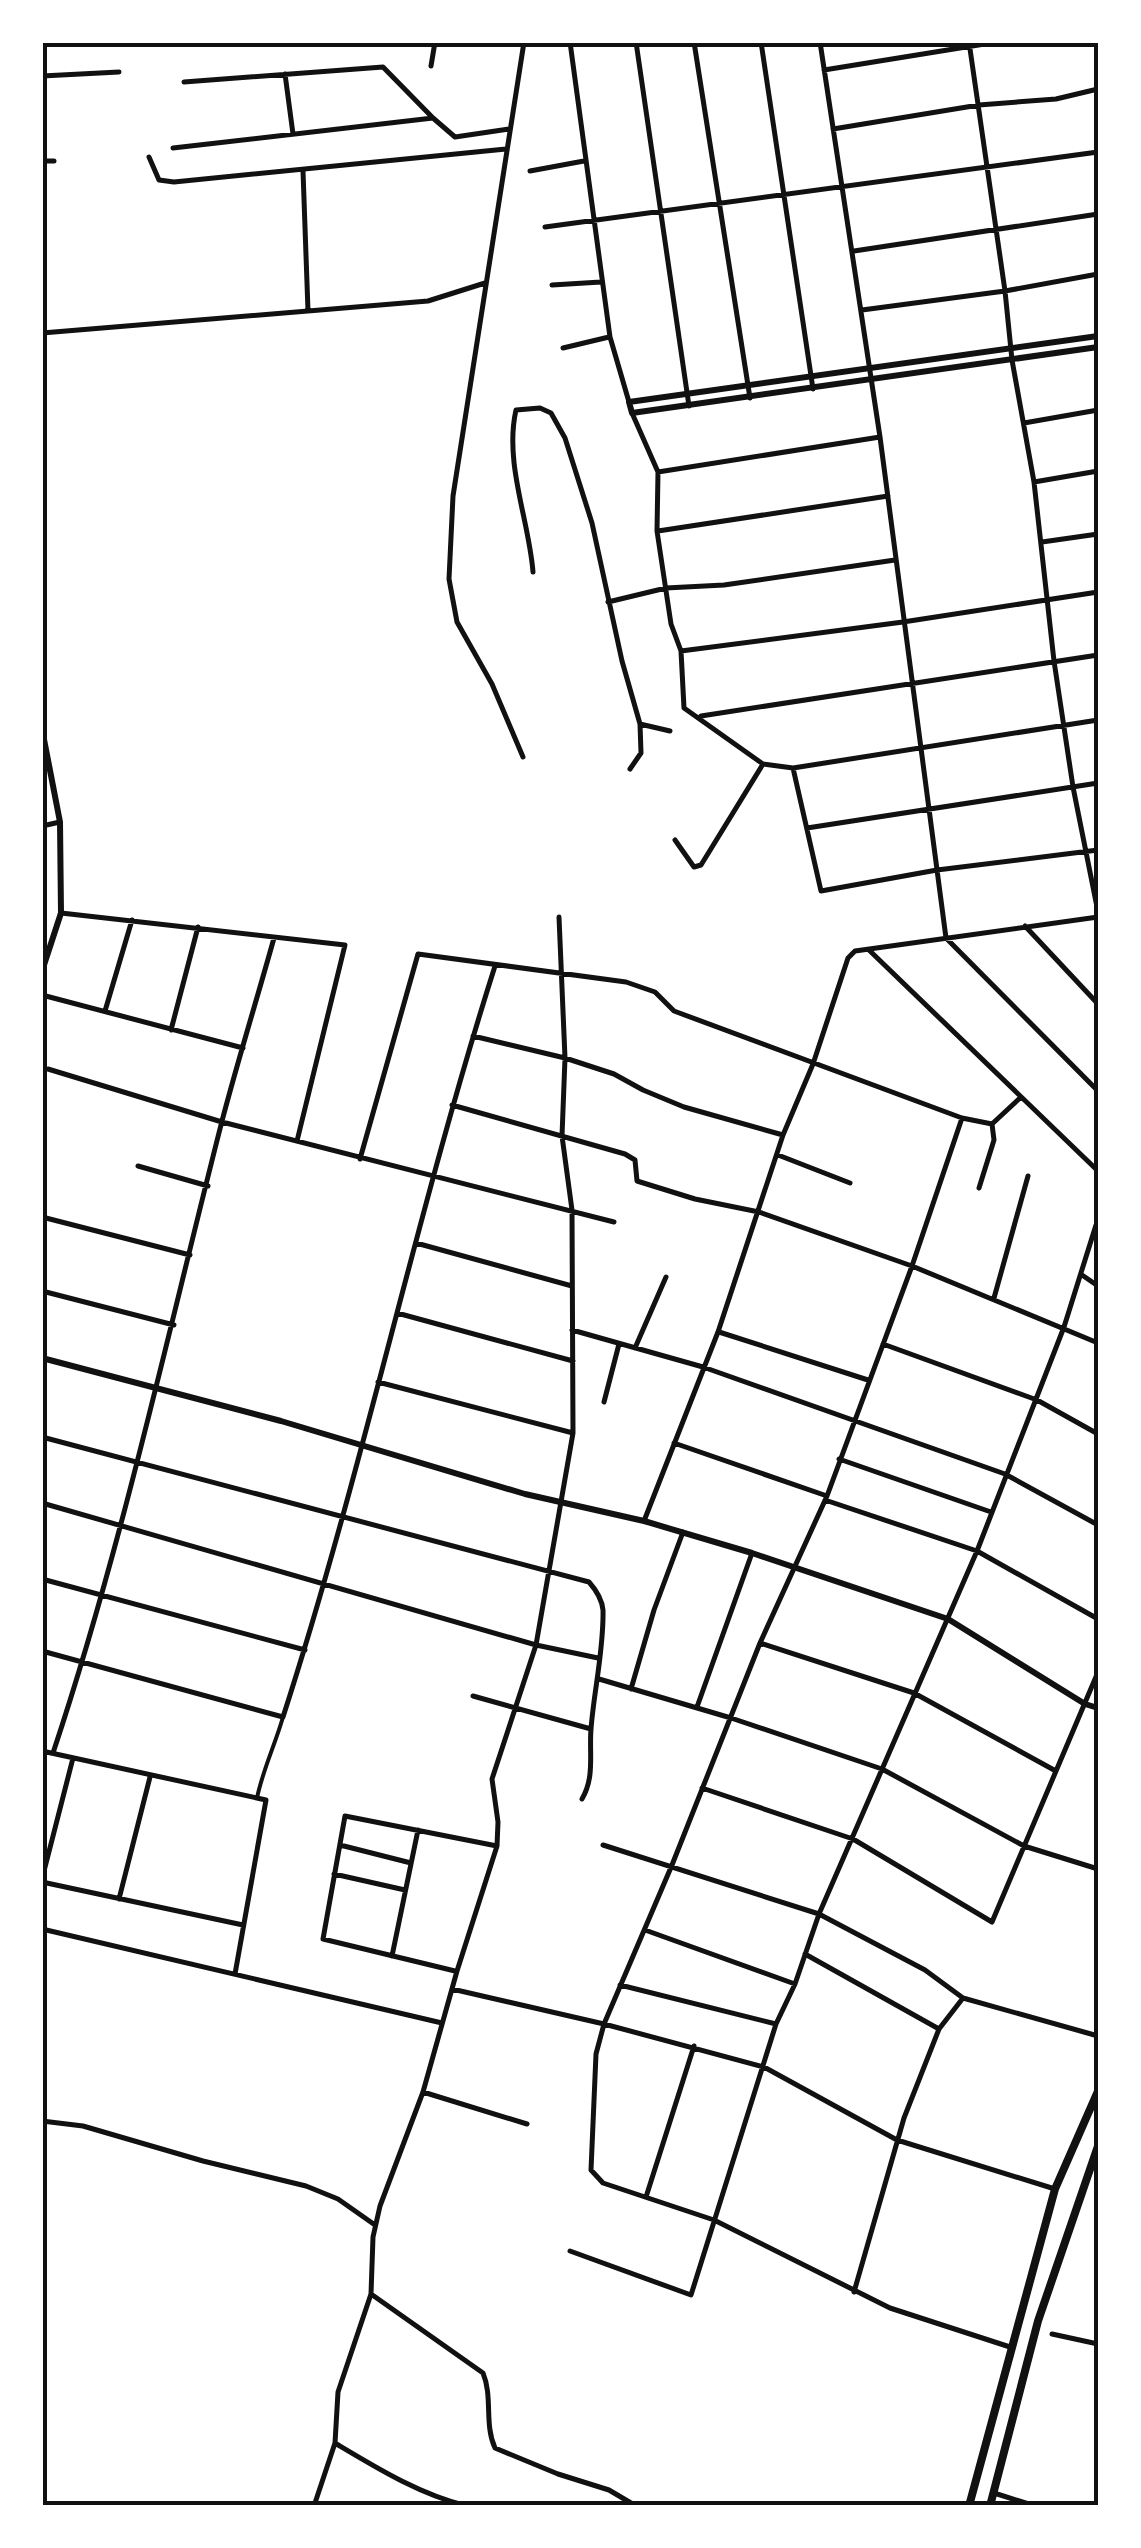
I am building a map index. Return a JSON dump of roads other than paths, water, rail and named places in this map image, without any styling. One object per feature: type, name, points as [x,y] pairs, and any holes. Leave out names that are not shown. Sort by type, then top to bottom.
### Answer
[{"type":"main road","points":[[969,2506],[1055,2189],[1098,2090]]},
{"type":"main road","points":[[990,2506],[1038,2321],[1098,2146]]},
{"type":"street","points":[[431,66],[434,42]]},
{"type":"street","points":[[523,756],[492,684],[457,622],[450,579],[453,496],[524,42]]},
{"type":"street","points":[[570,42],[610,337],[632,413],[658,472],[657,531],[680,651],[684,708],[763,764],[793,768],[1098,720]]},
{"type":"street","points":[[636,42],[690,406]]},
{"type":"street","points":[[694,42],[750,398]]},
{"type":"street","points":[[760,42],[813,389]]},
{"type":"street","points":[[820,42],[880,437],[946,938],[1098,1092]]},
{"type":"street","points":[[824,70],[997,42]]},
{"type":"street","points":[[644,1521],[718,1332],[848,958],[856,951],[1098,914],[1054,661],[1034,482],[1010,349],[970,45]]},
{"type":"street","points":[[184,82],[383,68],[455,137],[509,129]]},
{"type":"street","points":[[42,76],[119,72]]},
{"type":"street","points":[[286,74],[294,134]]},
{"type":"street","points":[[833,129],[1098,90]]},
{"type":"street","points":[[173,148],[433,118]]},
{"type":"street","points":[[149,157],[158,180],[174,182],[506,149]]},
{"type":"street","points":[[545,227],[1098,152]]},
{"type":"street","points":[[42,162],[54,161]]},
{"type":"street","points":[[530,171],[584,161]]},
{"type":"street","points":[[304,171],[308,310]]},
{"type":"street","points":[[853,251],[1098,214]]},
{"type":"street","points":[[862,310],[1098,274]]},
{"type":"street","points":[[552,285],[601,282]]},
{"type":"street","points":[[42,333],[428,300],[486,283]]},
{"type":"street","points":[[629,402],[1098,336]]},
{"type":"street","points":[[563,348],[610,337]]},
{"type":"street","points":[[632,413],[1098,347]]},
{"type":"street","points":[[533,572],[519,492],[513,425],[516,410],[540,408],[551,413],[565,438],[592,523],[640,724],[640,753],[630,769]]},
{"type":"street","points":[[1024,423],[1098,410]]},
{"type":"street","points":[[658,472],[880,437]]},
{"type":"street","points":[[1034,482],[1098,471]]},
{"type":"street","points":[[657,531],[888,496]]},
{"type":"street","points":[[1041,542],[1098,534]]},
{"type":"street","points":[[608,602],[666,588],[724,585],[895,560]]},
{"type":"street","points":[[680,651],[1098,592]]},
{"type":"street","points":[[699,716],[1098,655]]},
{"type":"street","points":[[640,724],[670,731]]},
{"type":"street","points":[[42,729],[60,822],[60,914],[42,971]]},
{"type":"street","points":[[675,840],[689,863],[694,867],[701,865],[763,764]]},
{"type":"street","points":[[793,768],[822,891],[937,870],[1098,850]]},
{"type":"street","points":[[807,828],[1098,783]]},
{"type":"street","points":[[42,826],[60,822]]},
{"type":"street","points":[[60,914],[345,944],[298,1141]]},
{"type":"street","points":[[314,2506],[335,2443],[338,2392],[372,2294],[375,2226],[423,2092],[497,1846],[492,1779],[536,1645],[573,1433],[572,1210],[562,1136],[565,1058],[559,917]]},
{"type":"street","points":[[105,1011],[132,920]]},
{"type":"street","points":[[1025,926],[1098,1004]]},
{"type":"street","points":[[170,1031],[198,927]]},
{"type":"street","points":[[42,1766],[83,1663],[158,1390],[222,1122],[274,938]]},
{"type":"street","points":[[868,950],[1098,1170]]},
{"type":"street","points":[[360,1159],[418,954],[626,982],[656,992],[674,1011],[962,1118],[992,1124]]},
{"type":"street","points":[[256,1800],[265,1761],[276,1740],[305,1650],[452,1104],[495,966]]},
{"type":"street","points":[[42,995],[243,1048]]},
{"type":"street","points":[[473,1036],[565,1058],[614,1074],[684,1107],[784,1136]]},
{"type":"street","points":[[48,1069],[222,1122],[614,1222]]},
{"type":"street","points":[[992,1124],[1021,1097]]},
{"type":"street","points":[[452,1104],[625,1154],[635,1160],[637,1181],[695,1199],[759,1212],[912,1266],[1098,1343]]},
{"type":"street","points":[[962,1118],[826,1498],[760,1643],[604,2024],[593,2086],[591,2170],[603,2183],[714,2220],[890,2308],[1010,2346]]},
{"type":"street","points":[[979,1188],[994,1140],[992,1124]]},
{"type":"street","points":[[778,1156],[850,1184]]},
{"type":"street","points":[[138,1166],[208,1186]]},
{"type":"street","points":[[994,1298],[1028,1176]]},
{"type":"street","points":[[42,1217],[190,1254]]},
{"type":"street","points":[[570,2252],[691,2295],[776,2024],[819,1914],[977,1551],[1064,1327],[1096,1225]]},
{"type":"street","points":[[416,1244],[572,1286]]},
{"type":"street","points":[[635,1348],[666,1276]]},
{"type":"street","points":[[1082,1276],[1098,1286]]},
{"type":"street","points":[[42,1290],[174,1325]]},
{"type":"street","points":[[398,1313],[572,1361]]},
{"type":"street","points":[[572,1330],[703,1367],[1005,1474],[1098,1525]]},
{"type":"street","points":[[718,1332],[868,1380]]},
{"type":"street","points":[[604,1402],[619,1344]]},
{"type":"street","points":[[883,1344],[1036,1400],[1098,1434]]},
{"type":"street","points":[[42,1358],[752,1553],[948,1619],[1085,1704],[1098,1708]]},
{"type":"street","points":[[377,1382],[573,1433]]},
{"type":"street","points":[[42,1436],[588,1582],[603,1606],[591,1768],[582,1799]]},
{"type":"street","points":[[674,1443],[977,1551],[1098,1620]]},
{"type":"street","points":[[839,1459],[991,1512]]},
{"type":"street","points":[[42,1503],[536,1645],[598,1658]]},
{"type":"street","points":[[631,1690],[654,1610],[683,1532]]},
{"type":"street","points":[[696,1707],[752,1553]]},
{"type":"street","points":[[42,1578],[305,1650]]},
{"type":"street","points":[[760,1643],[914,1693],[1054,1770]]},
{"type":"street","points":[[42,1652],[283,1717]]},
{"type":"street","points":[[702,1788],[853,1839],[992,1922],[1098,1672]]},
{"type":"street","points":[[599,1679],[882,1769],[1024,1846],[1098,1870]]},
{"type":"street","points":[[472,1696],[591,1729]]},
{"type":"street","points":[[47,1752],[266,1800],[235,1974]]},
{"type":"street","points":[[73,1758],[42,1880],[242,1925]]},
{"type":"street","points":[[119,1899],[150,1777]]},
{"type":"street","points":[[457,1972],[323,1939],[345,1816],[497,1846]]},
{"type":"street","points":[[392,1956],[418,1830]]},
{"type":"street","points":[[340,1845],[411,1863]]},
{"type":"street","points":[[603,1845],[819,1914],[925,1970],[963,1998],[1098,2036]]},
{"type":"street","points":[[334,1874],[406,1890]]},
{"type":"street","points":[[42,1929],[442,2023]]},
{"type":"street","points":[[645,1930],[794,1984]]},
{"type":"street","points":[[805,1954],[939,2029]]},
{"type":"street","points":[[620,1985],[776,2024]]},
{"type":"street","points":[[452,1989],[694,2046],[764,2067],[897,2140],[1055,2189]]},
{"type":"street","points":[[854,2292],[897,2140],[939,2029],[963,1998]]},
{"type":"street","points":[[646,2198],[694,2046]]},
{"type":"street","points":[[423,2092],[528,2124]]},
{"type":"street","points":[[42,2120],[83,2126],[203,2162],[306,2186],[338,2199],[375,2226]]},
{"type":"street","points":[[1084,2181],[1098,2183]]},
{"type":"street","points":[[372,2294],[483,2373],[488,2386],[490,2437],[496,2448],[608,2490],[636,2506]]},
{"type":"street","points":[[1052,2334],[1098,2344]]},
{"type":"street","points":[[335,2443],[387,2474],[467,2506]]},
{"type":"street","points":[[994,2493],[1035,2506]]}]
